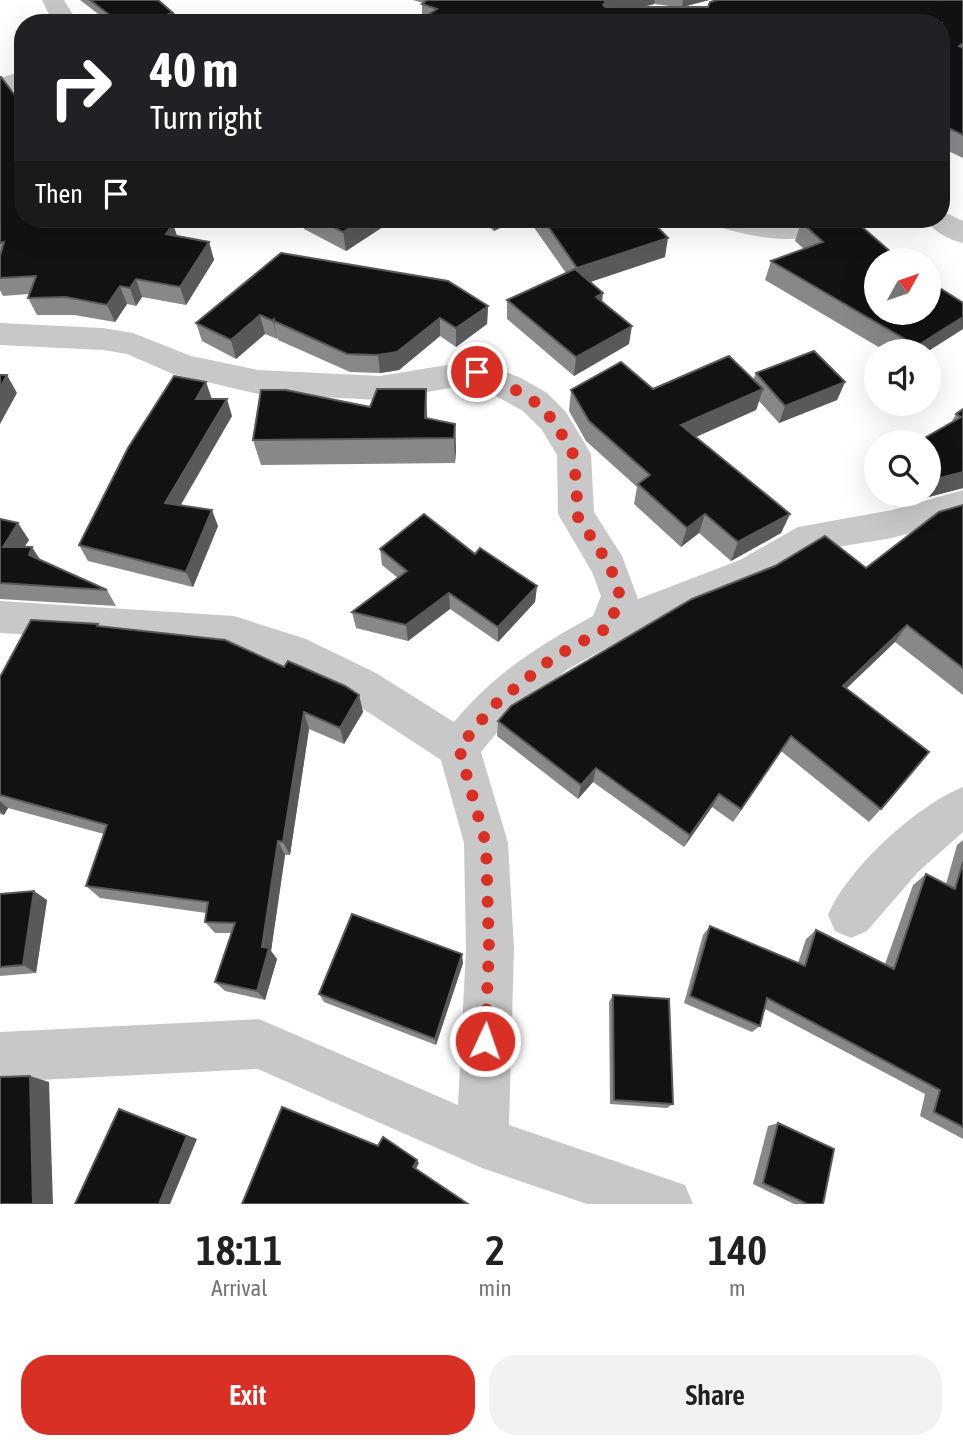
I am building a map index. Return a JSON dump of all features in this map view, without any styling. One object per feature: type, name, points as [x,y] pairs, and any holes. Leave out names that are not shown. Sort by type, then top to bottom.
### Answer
[{"type":"street","points":[[760,228],[774,231],[806,229]]},
{"type":"street","points":[[0,334],[103,338],[132,344],[184,366],[258,382],[380,388],[477,372],[509,386],[535,402],[554,421],[573,454],[577,491],[576,514],[610,566],[620,596],[609,627]]},
{"type":"street","points":[[459,748],[493,706],[554,657],[609,627],[753,571],[811,537],[892,524],[963,504]]},
{"type":"street","points":[[0,617],[162,625],[234,633],[292,651],[362,686],[459,748],[486,844],[489,949],[482,1142]]},
{"type":"street","points":[[851,915],[895,864],[945,817],[963,808]]},
{"type":"street","points":[[0,1057],[259,1044],[482,1142],[666,1204]]},
{"type":"building","points":[[90,0],[158,0],[173,13],[170,14],[108,14]]},
{"type":"building","points":[[427,0],[607,0],[603,5],[606,7],[708,7],[710,2],[717,0],[963,0],[963,43],[959,46],[963,48],[963,135],[950,129],[950,14],[429,14],[437,9],[422,4]]},
{"type":"building","points":[[0,77],[14,94],[14,228],[170,228],[166,234],[209,242],[180,287],[136,279],[130,288],[120,286],[107,305],[66,297],[28,298],[36,276],[0,278],[0,256],[4,242],[0,243]]},
{"type":"building","points":[[549,228],[659,228],[668,238],[577,268]]},
{"type":"building","points":[[808,228],[863,228],[886,248],[864,248],[864,315],[771,261],[823,242]]},
{"type":"building","points":[[281,253],[448,281],[488,306],[456,328],[440,318],[397,352],[378,355],[347,354],[274,321],[274,318],[273,321],[260,315],[231,340],[196,323]]},
{"type":"building","points":[[575,269],[603,293],[596,297],[632,326],[576,357],[507,300]]},
{"type":"building","points":[[942,289],[963,303],[963,317],[928,339],[905,339],[883,326],[942,326]]},
{"type":"building","points":[[814,351],[845,382],[785,406],[756,373]]},
{"type":"building","points":[[729,356],[763,389],[681,425],[790,514],[738,542],[705,514],[687,528],[638,484],[650,475],[589,421],[571,390],[621,362],[653,389]]},
{"type":"building","points":[[0,375],[7,375],[0,388]]},
{"type":"building","points":[[174,376],[206,382],[196,399],[227,399],[165,503],[212,510],[186,572],[79,545],[128,448]]},
{"type":"building","points":[[377,389],[426,389],[425,418],[455,424],[454,438],[253,440],[261,390],[286,390],[370,407]]},
{"type":"building","points":[[963,409],[963,472],[941,478],[941,430],[938,430],[961,417],[956,414]]},
{"type":"building","points":[[963,505],[963,668],[907,625],[843,686],[929,752],[881,809],[791,736],[741,809],[719,794],[690,835],[596,768],[581,785],[498,721],[511,706],[692,599],[775,566],[825,536],[866,568],[939,512]]},
{"type":"building","points":[[424,514],[475,554],[480,548],[537,586],[498,627],[449,593],[406,625],[352,612],[407,571],[380,549]]},
{"type":"building","points":[[0,519],[18,523],[3,547],[32,547],[29,555],[107,590],[0,583]]},
{"type":"building","points":[[31,620],[98,624],[97,626],[225,640],[284,667],[288,661],[359,695],[340,728],[304,712],[283,842],[278,841],[262,947],[269,948],[257,991],[215,982],[235,923],[205,922],[208,902],[86,886],[107,825],[0,795],[0,677]]},
{"type":"building","points":[[963,862],[963,1127],[934,1112],[940,1090],[767,998],[760,1026],[690,996],[710,926],[805,966],[816,930],[894,969],[926,874],[955,889]]},
{"type":"building","points":[[34,891],[23,965],[0,967],[0,894]]},
{"type":"building","points":[[352,914],[462,954],[435,1039],[319,994]]},
{"type":"building","points":[[613,995],[669,999],[673,1104],[614,1100]]},
{"type":"building","points":[[30,1076],[33,1204],[0,1204],[0,1077]]},
{"type":"building","points":[[282,1107],[378,1146],[383,1137],[417,1160],[413,1167],[468,1204],[242,1204]]},
{"type":"building","points":[[119,1109],[187,1136],[159,1204],[75,1204]]},
{"type":"building","points":[[778,1123],[834,1149],[823,1204],[807,1204],[763,1183]]},
{"type":"route","points":[[477,372],[509,386],[535,402],[554,421],[573,454],[577,491],[576,514],[592,543],[610,566],[620,596],[609,627],[554,657],[493,706],[459,748],[486,844],[489,949],[485,1041]]}]
